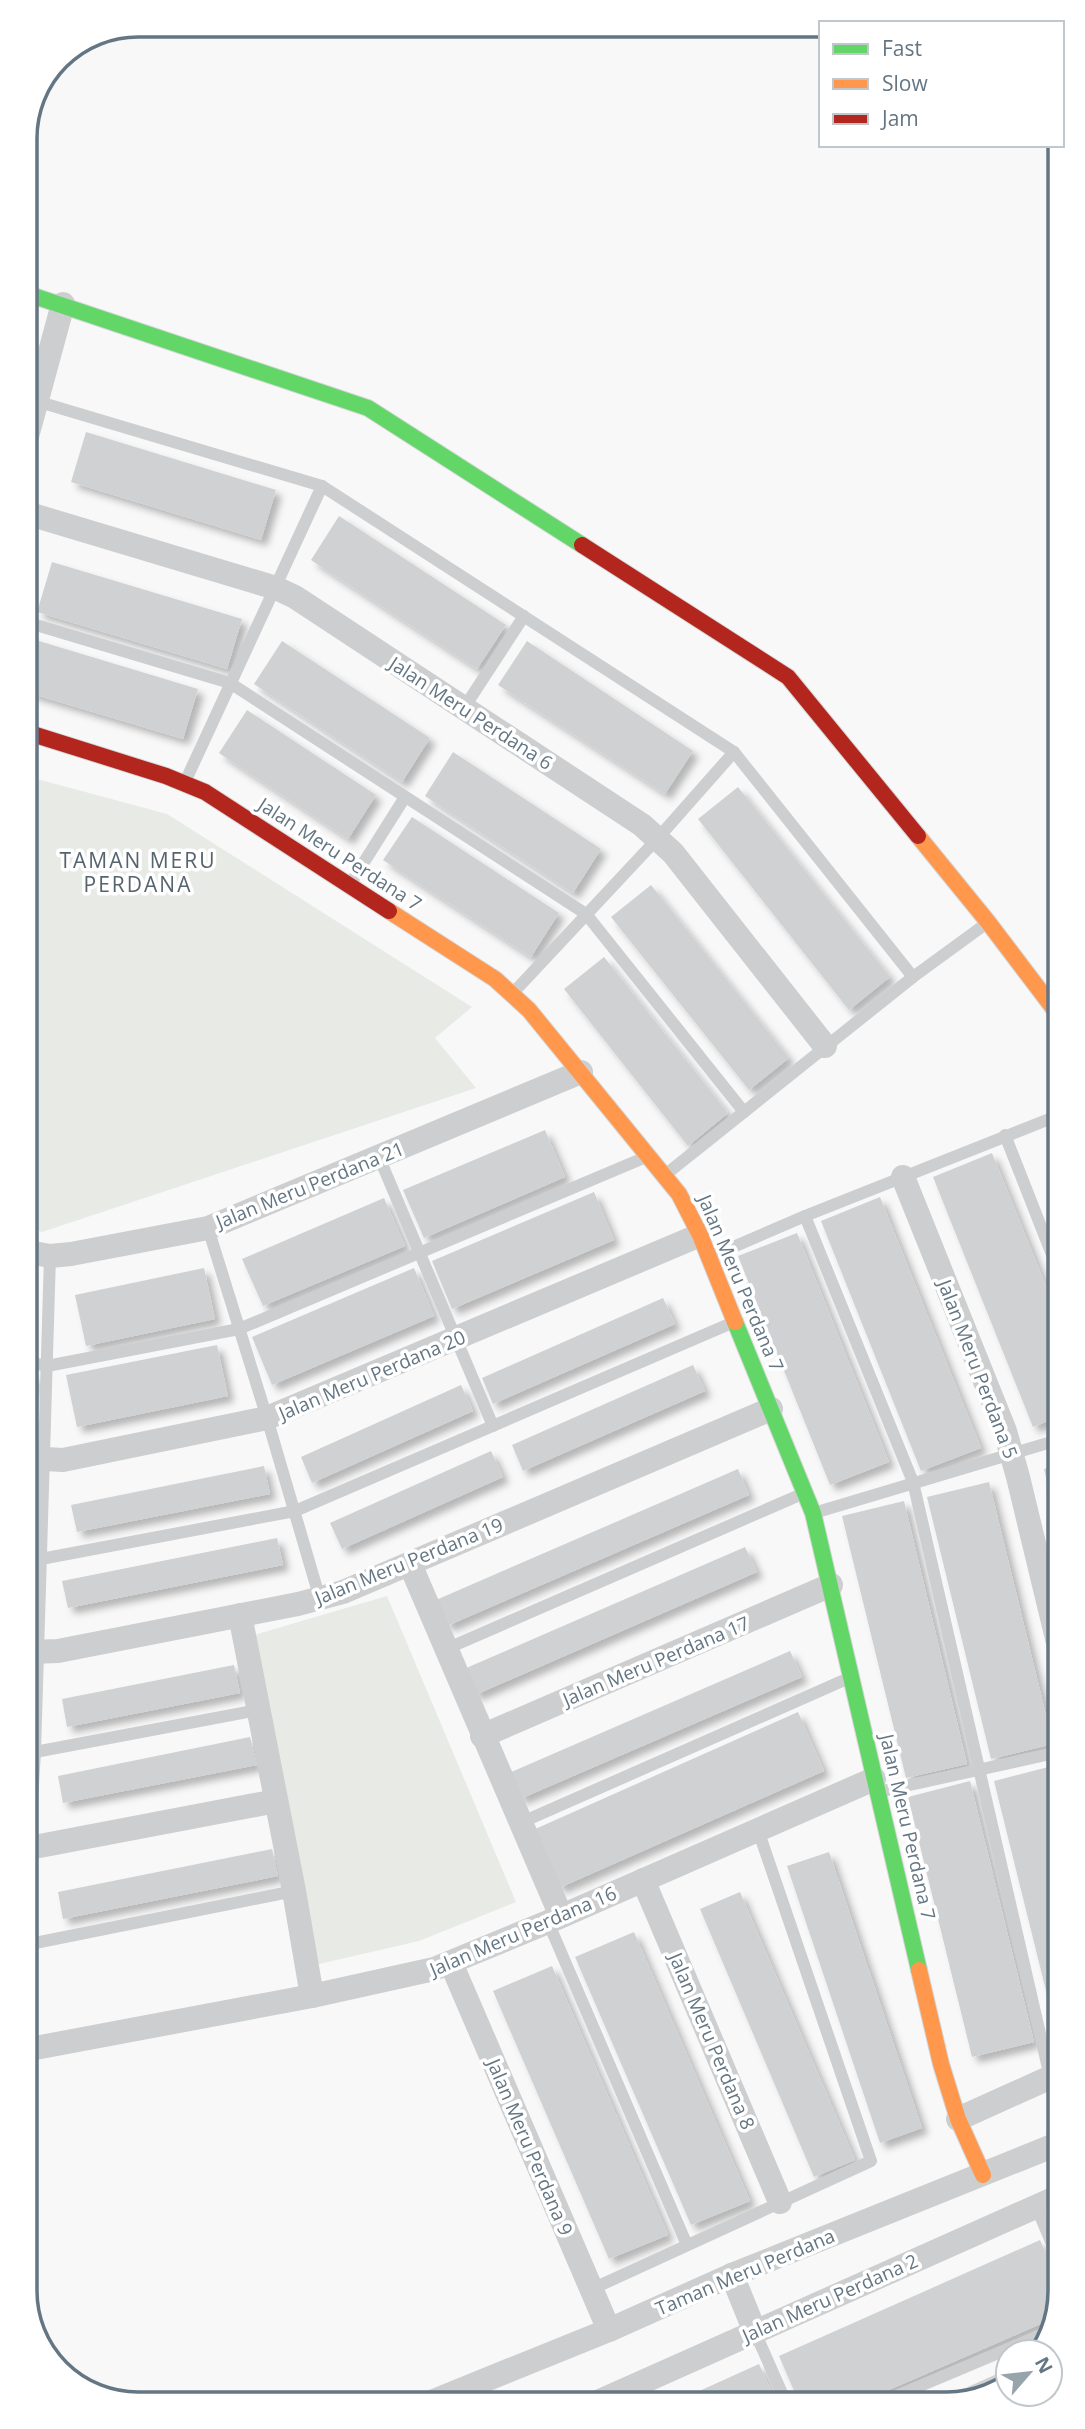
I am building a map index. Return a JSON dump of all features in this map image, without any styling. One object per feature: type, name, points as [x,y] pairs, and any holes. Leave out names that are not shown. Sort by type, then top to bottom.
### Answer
[{"type":"street","points":[[37,296],[368,408],[788,677],[988,922],[1048,1001]]},
{"type":"street","points":[[37,397],[63,303]]},
{"type":"street","name":"Jalan Meru Perdana 6","points":[[37,516],[276,588],[295,597],[642,825],[673,853],[825,1046]]},
{"type":"street","name":"Jalan Meru Perdana 7","points":[[37,736],[185,783],[205,792],[495,979],[513,993],[580,1072],[665,1175],[691,1213],[813,1513],[942,2064],[958,2119],[983,2175]]},
{"type":"street","name":"Jalan Meru Perdana 21","points":[[39,1254],[71,1254],[208,1227],[580,1072]]},
{"type":"street","name":"Jalan Meru Perdana 5","points":[[903,1177],[1005,1431],[1048,1602]]},
{"type":"street","name":"Jalan Meru Perdana 20","points":[[37,1459],[63,1460],[267,1418],[457,1339],[705,1246]]},
{"type":"street","name":"Jalan Meru Perdana 19","points":[[37,1652],[320,1599],[771,1409]]},
{"type":"street","points":[[410,1563],[520,1823],[554,1919]]},
{"type":"street","name":"Jalan Meru Perdana 17","points":[[482,1736],[831,1585]]},
{"type":"street","points":[[240,1615],[312,1996]]},
{"type":"street","name":"Jalan Meru Perdana 16","points":[[37,2048],[312,1996],[419,1973],[451,1963],[758,1830],[876,1785]]},
{"type":"street","points":[[37,1847],[276,1801]]},
{"type":"street","name":"Jalan Meru Perdana 8","points":[[643,1880],[780,2202]]},
{"type":"street","name":"Jalan Meru Perdana 9","points":[[451,1963],[609,2330]]},
{"type":"street","points":[[958,2119],[1048,2078]]},
{"type":"street","name":"Taman Meru Perdana","points":[[456,2392],[609,2330],[732,2275],[1048,2148]]},
{"type":"street","name":"Jalan Meru Perdana 2","points":[[620,2392],[1048,2201]]},
{"type":"street","points":[[732,2275],[755,2332]]},
{"type":"lane","points":[[37,401],[322,486],[734,752],[913,976]]},
{"type":"lane","points":[[185,783],[322,486]]},
{"type":"lane","points":[[464,708],[524,616]]},
{"type":"lane","points":[[37,625],[230,682],[586,914],[744,1112]]},
{"type":"lane","points":[[513,993],[658,838],[734,752]]},
{"type":"lane","points":[[349,886],[405,797]]},
{"type":"lane","points":[[665,1175],[913,976],[988,922]]},
{"type":"lane","points":[[705,1246],[806,1216],[1048,1119]]},
{"type":"lane","points":[[1005,1135],[1048,1245]]},
{"type":"lane","points":[[37,1364],[47,1366],[239,1329],[649,1156]]},
{"type":"lane","points":[[379,1157],[493,1426]]},
{"type":"lane","points":[[806,1216],[913,1482],[979,1769],[1048,2047]]},
{"type":"lane","points":[[208,1227],[320,1599]]},
{"type":"lane","points":[[37,1444],[47,1366],[39,1254]]},
{"type":"lane","points":[[37,1558],[295,1511],[736,1321]]},
{"type":"lane","points":[[813,1513],[1048,1443]]},
{"type":"lane","points":[[446,1649],[806,1492]]},
{"type":"lane","points":[[520,1823],[853,1676]]},
{"type":"lane","points":[[37,1751],[258,1710]]},
{"type":"lane","points":[[876,1785],[979,1769],[1048,1754]]},
{"type":"lane","points":[[592,2289],[871,2161],[758,1830]]},
{"type":"lane","points":[[37,1943],[294,1891]]},
{"type":"lane","points":[[554,1919],[687,2245]]},
{"type":"lane","points":[[1036,2206],[1048,2234]]},
{"type":"lane","points":[[755,2332],[781,2392]]},
{"type":"lane","points":[[907,2392],[1038,2336]]},
{"type":"shaded area","points":[[37,779],[167,814],[472,1007],[435,1038],[476,1088],[42,1232],[37,1231]]},
{"type":"shaded area","points":[[387,1596],[516,1902],[419,1941],[306,1967],[254,1635]]},
{"type":"building","points":[[86,432],[276,490],[261,540],[71,482]]},
{"type":"building","points":[[339,516],[506,625],[477,669],[311,560]]},
{"type":"building","points":[[52,562],[242,619],[227,669],[37,612]]},
{"type":"building","points":[[37,640],[198,689],[183,739],[37,695]]},
{"type":"building","points":[[282,641],[430,738],[402,782],[254,684]]},
{"type":"building","points":[[527,641],[693,751],[665,794],[498,685]]},
{"type":"building","points":[[247,710],[376,795],[348,839],[219,753]]},
{"type":"building","points":[[453,752],[601,849],[573,893],[425,796]]},
{"type":"building","points":[[738,787],[890,977],[849,1010],[698,819]]},
{"type":"building","points":[[412,817],[559,913],[531,957],[383,860]]},
{"type":"building","points":[[651,885],[789,1058],[749,1090],[611,917]]},
{"type":"building","points":[[604,957],[728,1113],[688,1146],[564,989]]},
{"type":"building","points":[[545,1130],[565,1177],[424,1238],[403,1190]]},
{"type":"building","points":[[992,1153],[1048,1291],[1048,1421],[1033,1427],[933,1177]]},
{"type":"building","points":[[594,1192],[614,1240],[452,1309],[432,1261]]},
{"type":"building","points":[[880,1197],[981,1448],[921,1471],[821,1221]]},
{"type":"building","points":[[384,1198],[405,1246],[263,1306],[242,1259]]},
{"type":"building","points":[[797,1233],[889,1462],[830,1485],[738,1256]]},
{"type":"building","points":[[204,1268],[215,1319],[86,1346],[75,1295]]},
{"type":"building","points":[[414,1268],[434,1316],[272,1385],[252,1337]]},
{"type":"building","points":[[663,1298],[675,1324],[493,1404],[482,1378]]},
{"type":"building","points":[[217,1345],[228,1396],[77,1427],[66,1375]]},
{"type":"building","points":[[693,1365],[705,1391],[523,1471],[512,1445]]},
{"type":"building","points":[[461,1385],[473,1411],[312,1483],[301,1457]]},
{"type":"building","points":[[491,1451],[503,1477],[342,1549],[330,1523]]},
{"type":"building","points":[[264,1466],[270,1494],[77,1532],[71,1505]]},
{"type":"building","points":[[1048,1468],[1048,1486],[1044,1469]]},
{"type":"building","points":[[738,1469],[749,1495],[447,1626],[436,1600]]},
{"type":"building","points":[[989,1482],[1048,1724],[1048,1745],[991,1759],[927,1497]]},
{"type":"building","points":[[904,1501],[967,1764],[906,1778],[842,1516]]},
{"type":"building","points":[[277,1538],[283,1565],[68,1608],[62,1581]]},
{"type":"building","points":[[745,1547],[757,1572],[475,1695],[464,1669]]},
{"type":"building","points":[[790,1651],[802,1677],[520,1799],[509,1773]]},
{"type":"building","points":[[234,1665],[240,1693],[67,1727],[62,1699]]},
{"type":"building","points":[[798,1712],[824,1771],[559,1888],[533,1830]]},
{"type":"building","points":[[250,1737],[257,1765],[63,1803],[58,1776]]},
{"type":"building","points":[[1048,1767],[1048,1999],[994,1781]]},
{"type":"building","points":[[970,1781],[1034,2042],[972,2057],[908,1797]]},
{"type":"building","points":[[272,1849],[278,1876],[63,1919],[58,1892]]},
{"type":"building","points":[[829,1852],[922,2128],[880,2143],[787,1866]]},
{"type":"building","points":[[740,1892],[855,2160],[814,2177],[700,1909]]},
{"type":"building","points":[[634,1932],[750,2201],[691,2225],[575,1957]]},
{"type":"building","points":[[552,1966],[668,2235],[609,2259],[493,1991]]},
{"type":"building","points":[[1040,2240],[1048,2258],[1047,2304],[1043,2323],[1008,2338],[994,2338],[994,2344],[884,2392],[795,2392],[779,2356]]},
{"type":"building","points":[[759,2364],[771,2392],[697,2392]]},
{"type":"building","points":[[994,2375],[994,2381],[959,2391]]},
{"type":"traffic: fast","points":[[37,297],[368,408],[582,545]]},
{"type":"traffic: fast","points":[[735,1322],[813,1513],[919,1970]]},
{"type":"traffic: slow","points":[[918,836],[1048,1001]]},
{"type":"traffic: slow","points":[[389,911],[495,979],[529,1010],[679,1194],[700,1235],[735,1322]]},
{"type":"traffic: slow","points":[[919,1970],[941,2064],[958,2119],[983,2175]]},
{"type":"traffic: jam","points":[[582,545],[788,677],[918,836]]},
{"type":"traffic: jam","points":[[37,735],[166,776],[205,792],[389,911]]},
{"type":"district","name":"TAMAN MERU PERDANA","points":[[138,872]]}]
